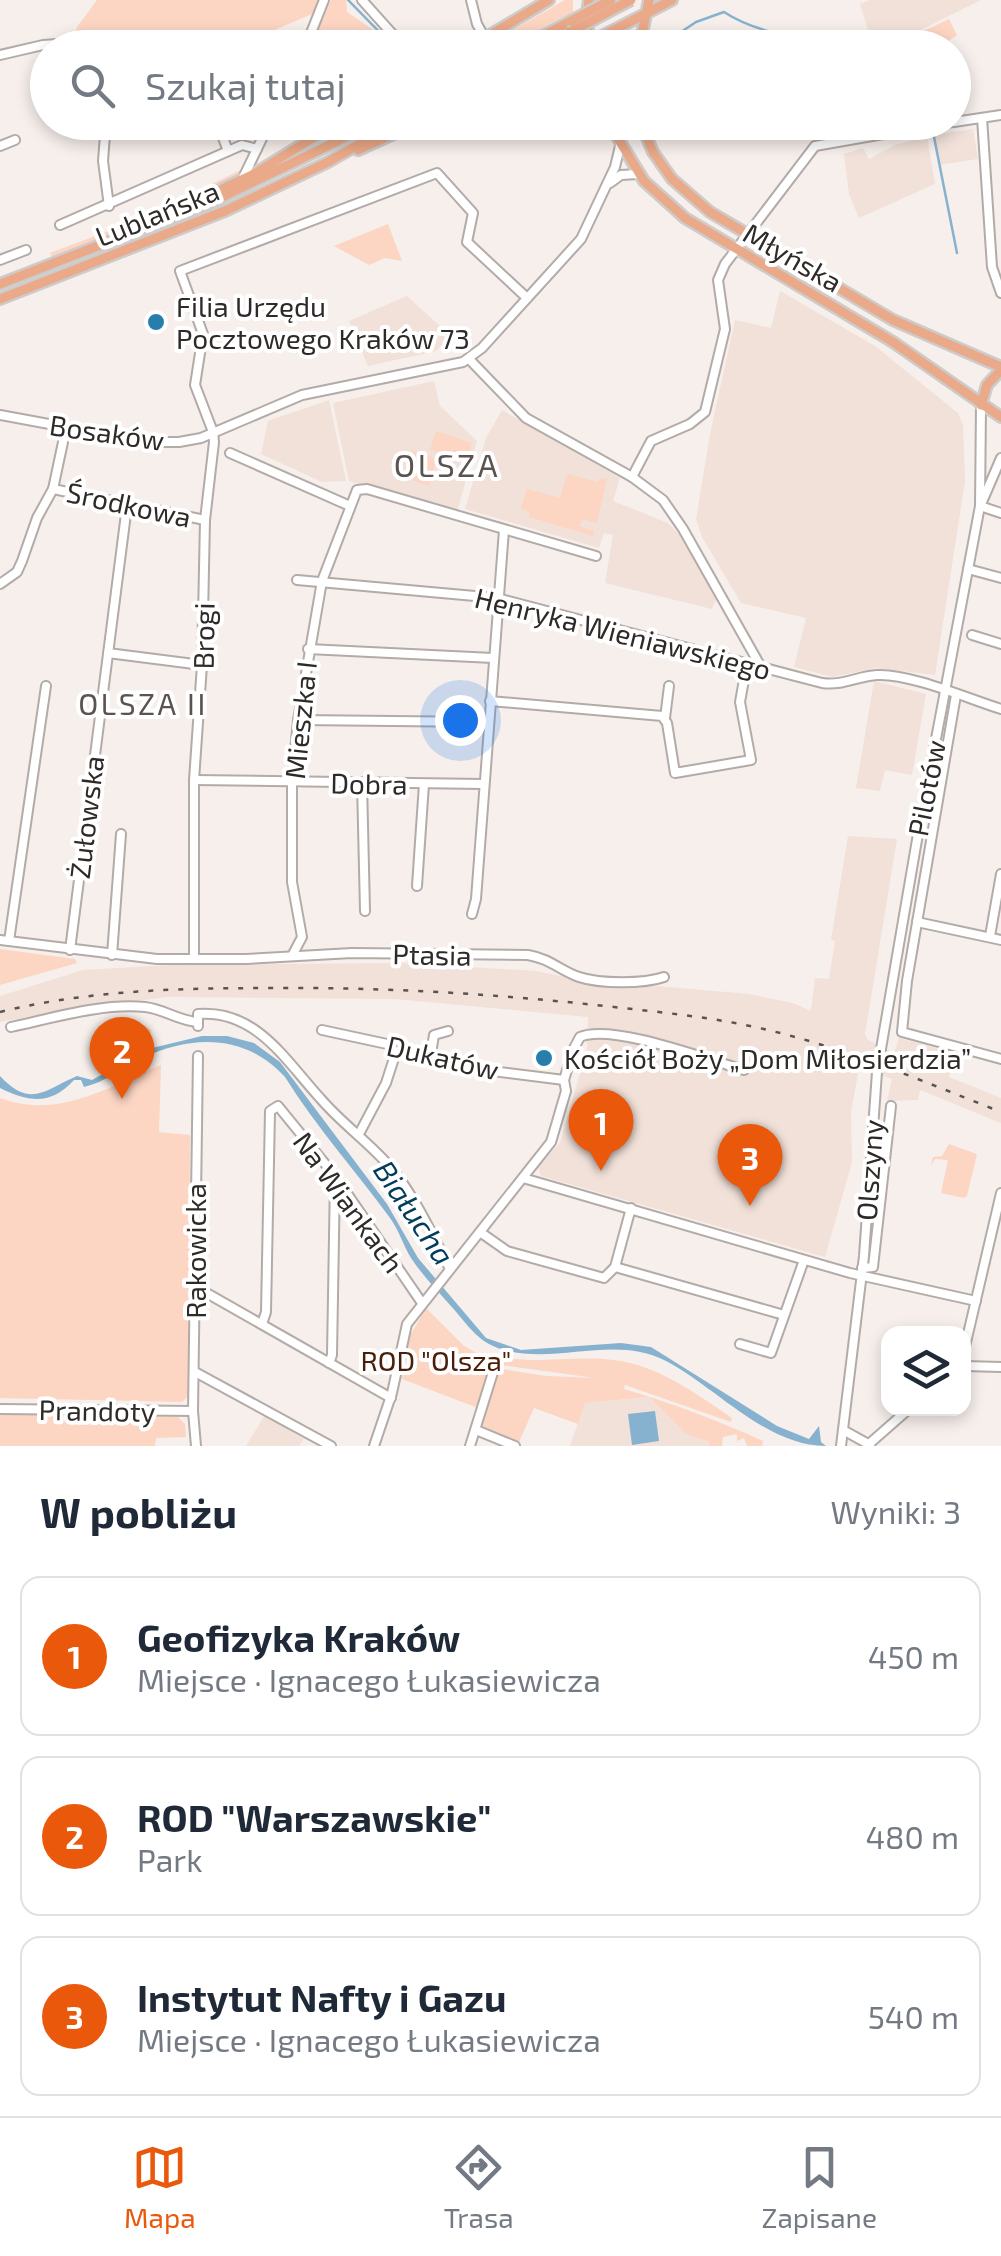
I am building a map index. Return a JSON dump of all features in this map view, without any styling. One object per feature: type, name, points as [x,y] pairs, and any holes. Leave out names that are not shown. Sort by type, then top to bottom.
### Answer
[{"type":"main road","points":[[498,30],[550,0]]},
{"type":"main road","points":[[587,30],[589,0]]},
{"type":"main road","points":[[553,30],[611,0]]},
{"type":"main road","points":[[574,30],[631,0]]},
{"type":"main road","points":[[643,30],[649,0]]},
{"type":"main road","points":[[618,30],[672,0]]},
{"type":"main road","name":"Lublańska","points":[[134,233],[242,180],[309,140]]},
{"type":"main road","name":"Lublańska","points":[[0,284],[255,183],[341,140]]},
{"type":"main road","name":"Lublańska","points":[[328,162],[366,140]]},
{"type":"main road","name":"Lublańska","points":[[0,299],[198,222],[379,140]]},
{"type":"main road","name":"Młyńska","points":[[617,140],[638,174],[669,206],[736,251],[893,342],[1001,418]]},
{"type":"main road","name":"Młyńska","points":[[648,140],[678,185],[749,236],[893,320],[1001,368]]},
{"type":"main road","points":[[981,406],[985,389],[1001,368]]},
{"type":"street","points":[[312,30],[324,0]]},
{"type":"street","points":[[362,0],[389,30]]},
{"type":"street","points":[[471,0],[480,30]]},
{"type":"street","points":[[0,55],[30,47]]},
{"type":"street","points":[[971,120],[1001,115]]},
{"type":"street","points":[[982,118],[992,267],[1001,294]]},
{"type":"street","points":[[0,146],[15,140]]},
{"type":"street","points":[[105,140],[108,206]]},
{"type":"street","points":[[224,140],[228,151]]},
{"type":"street","points":[[242,180],[262,140]]},
{"type":"street","points":[[632,476],[652,440],[690,424],[704,412],[725,328],[718,280],[736,251],[815,146],[850,140]]},
{"type":"street","points":[[60,225],[244,144],[256,152],[260,164],[277,159]]},
{"type":"street","points":[[620,146],[607,186],[579,242],[469,359],[526,418],[656,493],[676,518],[761,667]]},
{"type":"street","points":[[213,432],[195,385],[203,334],[180,270],[437,173],[472,214],[467,242],[527,298]]},
{"type":"street","points":[[607,186],[617,177],[638,174]]},
{"type":"street","points":[[0,260],[26,250]]},
{"type":"street","name":"Bosaków","points":[[0,415],[162,444],[196,439],[302,395],[469,359]]},
{"type":"street","name":"Pilotów","points":[[877,1072],[980,506],[981,406]]},
{"type":"street","points":[[0,584],[18,572],[52,488],[66,428]]},
{"type":"street","name":"Brogi","points":[[194,959],[194,780],[202,666],[205,520],[213,432]]},
{"type":"street","points":[[230,452],[350,506]]},
{"type":"street","name":"Pilotów","points":[[980,506],[1001,458]]},
{"type":"street","name":"Środkowa","points":[[52,488],[205,520]]},
{"type":"street","name":"Mieszka I","points":[[293,954],[302,937],[292,882],[292,782],[298,720],[322,581],[357,490],[367,489],[504,530]]},
{"type":"street","name":"Żułowska","points":[[70,950],[127,506]]},
{"type":"street","points":[[980,506],[1001,513]]},
{"type":"street","points":[[472,914],[504,530],[596,556]]},
{"type":"street","points":[[968,568],[1001,578]]},
{"type":"street","name":"Henryka Wieniawskiego","points":[[297,580],[497,598],[836,684],[885,675],[1001,709]]},
{"type":"street","points":[[972,634],[1001,644]]},
{"type":"street","points":[[308,648],[493,658]]},
{"type":"street","points":[[108,653],[202,666]]},
{"type":"street","points":[[669,686],[665,718],[675,773],[752,760],[740,702],[746,663]]},
{"type":"street","points":[[5,940],[46,686]]},
{"type":"street","name":"Pilotów","points":[[956,695],[916,922],[902,1032],[1001,1059]]},
{"type":"street","points":[[490,701],[665,718]]},
{"type":"street","points":[[298,720],[488,722]]},
{"type":"street","name":"Dobra","points":[[194,780],[483,784]]},
{"type":"street","points":[[362,783],[365,911]]},
{"type":"street","points":[[417,886],[424,784]]},
{"type":"street","points":[[112,955],[121,834]]},
{"type":"street","points":[[990,936],[1001,874]]},
{"type":"street","points":[[916,922],[1001,940]]},
{"type":"street","name":"Ptasia","points":[[5,940],[112,955],[194,959],[293,954],[528,955],[552,961],[579,977],[646,983],[664,976]]},
{"type":"street","points":[[11,1027],[130,1006],[151,1008],[183,1020],[198,1021],[207,1013],[254,1027],[292,1063],[326,1106],[394,1171],[448,1272]]},
{"type":"street","name":"Dukatów","points":[[322,1030],[387,1044],[396,1052],[430,1060],[564,1080]]},
{"type":"street","points":[[430,1060],[434,1034],[448,1031]]},
{"type":"street","points":[[374,1446],[391,1398],[403,1336],[424,1301],[551,1142],[566,1091],[564,1080],[580,1037],[596,1032],[622,1036],[744,1070]]},
{"type":"street","points":[[359,1134],[386,1083],[396,1052]]},
{"type":"street","name":"Rakowicka","points":[[196,1446],[193,1411],[198,1056]]},
{"type":"street","name":"Olszyny","points":[[842,1438],[862,1272],[877,1072]]},
{"type":"street","name":"Na Wiankach","points":[[262,1324],[266,1312],[270,1111],[278,1106],[335,1176],[424,1301]]},
{"type":"street","name":"Olszyny","points":[[862,1272],[873,1267],[891,1106]]},
{"type":"street","points":[[329,1362],[335,1176]]},
{"type":"street","points":[[523,1178],[804,1260],[976,1301]]},
{"type":"street","points":[[970,1326],[1001,1193]]},
{"type":"street","points":[[480,1232],[507,1251],[604,1278],[615,1267],[631,1208]]},
{"type":"street","points":[[740,1344],[771,1353],[804,1260]]},
{"type":"street","points":[[615,1267],[784,1315]]},
{"type":"street","points":[[196,1287],[391,1398]]},
{"type":"street","points":[[470,1446],[495,1366]]},
{"type":"street","points":[[971,1366],[1001,1367]]},
{"type":"street","points":[[195,1372],[331,1446]]},
{"type":"street","name":"Prandoty","points":[[0,1409],[193,1411]]},
{"type":"street","points":[[842,1438],[871,1445],[902,1416]]},
{"type":"street","points":[[476,1430],[515,1446]]},
{"type":"shaded area","points":[[870,0],[981,0],[920,30],[868,30],[860,4]]},
{"type":"shaded area","points":[[971,129],[978,159],[939,165],[935,140],[971,140]]},
{"type":"shaded area","points":[[928,140],[935,184],[859,218],[849,194],[844,154],[863,148],[869,159],[895,145]]},
{"type":"shaded area","points":[[780,291],[875,346],[958,413],[963,425],[965,481],[935,675],[876,668],[833,677],[794,667],[806,618],[741,603],[702,537],[696,519],[735,320],[771,328]]},
{"type":"shaded area","points":[[407,296],[451,336],[436,351],[368,366],[349,321]]},
{"type":"shaded area","points":[[434,381],[440,406],[477,441],[457,512],[349,481],[333,403]]},
{"type":"shaded area","points":[[329,400],[346,481],[322,482],[261,454],[268,421]]},
{"type":"shaded area","points":[[502,410],[620,478],[613,501],[668,523],[688,544],[717,598],[712,609],[605,583],[613,535],[604,533],[599,548],[465,509],[486,438]]},
{"type":"shaded area","points":[[874,681],[926,694],[912,775],[885,770],[880,791],[856,788]]},
{"type":"shaded area","points":[[848,836],[897,839],[865,1034],[868,1040],[894,1053],[899,1038],[954,1053],[949,1077],[1001,1098],[1001,1123],[920,1090],[918,1100],[887,1101],[892,1079],[859,1068],[851,1112],[852,1162],[825,1257],[541,1176],[538,1166],[560,1143],[587,1049],[588,1017],[395,999],[168,997],[0,1022],[0,996],[83,970],[170,965],[403,963],[536,971],[576,979],[749,994],[811,1011],[815,978],[829,979],[835,941],[831,940]]},
{"type":"shaded area","points":[[649,1397],[686,1434],[722,1446],[570,1446],[585,1403]]},
{"type":"shaded area","points":[[265,1415],[304,1439],[299,1446],[246,1446]]},
{"type":"green space","points":[[97,0],[319,0],[312,14],[275,30],[76,30]]},
{"type":"green space","points":[[331,0],[346,0],[347,12],[373,30],[318,30]]},
{"type":"green space","points":[[565,0],[573,0],[573,12],[539,30],[513,30]]},
{"type":"green space","points":[[949,19],[954,30],[926,30]]},
{"type":"green space","points":[[245,168],[237,177],[158,215],[52,257],[50,253],[135,221]]},
{"type":"green space","points":[[388,224],[402,261],[385,258],[369,265],[334,246]]},
{"type":"green space","points":[[436,431],[472,443],[467,459],[430,450]]},
{"type":"green space","points":[[413,451],[437,459],[429,486],[405,477]]},
{"type":"green space","points":[[567,474],[597,482],[607,479],[597,523],[582,519],[579,526],[594,531],[593,536],[529,517],[530,512],[521,509],[527,489],[560,498]]},
{"type":"green space","points":[[0,949],[75,959],[77,963],[0,985]]},
{"type":"green space","points":[[121,1023],[144,1026],[151,1034],[134,1047],[122,1050],[117,1048],[116,1038],[122,1034]]},
{"type":"green space","points":[[161,1065],[159,1132],[190,1135],[188,1396],[182,1402],[0,1398],[0,1098],[21,1104],[62,1103],[102,1091]]},
{"type":"green space","points":[[949,1144],[977,1154],[964,1198],[941,1193],[948,1160],[935,1159],[931,1166],[933,1157],[942,1156]]},
{"type":"green space","name":"ROD \"Olsza\"","points":[[426,1308],[464,1346],[492,1362],[478,1408],[402,1379],[410,1336]]},
{"type":"green space","points":[[495,1356],[526,1360],[598,1359],[645,1367],[690,1390],[732,1418],[731,1422],[625,1385],[624,1389],[642,1394],[677,1406],[729,1426],[763,1441],[762,1446],[747,1446],[744,1438],[737,1441],[737,1434],[723,1437],[722,1446],[709,1446],[710,1442],[686,1434],[649,1397],[585,1403],[578,1424],[534,1408],[519,1442],[482,1426],[496,1368],[595,1378],[500,1365]]},
{"type":"green space","points":[[0,1414],[178,1417],[185,1424],[186,1437],[156,1438],[155,1446],[0,1446]]},
{"type":"water","points":[[202,1036],[227,1036],[254,1043],[280,1062],[387,1204],[418,1258],[486,1338],[521,1350],[621,1343],[651,1347],[777,1426],[809,1439],[819,1426],[821,1442],[826,1446],[804,1443],[762,1426],[685,1372],[647,1354],[608,1350],[528,1354],[498,1348],[482,1339],[416,1265],[390,1218],[285,1077],[253,1053],[235,1046],[198,1042],[160,1051],[92,1085],[84,1087],[81,1080],[74,1080],[48,1098],[20,1096],[0,1088],[0,1076],[20,1092],[38,1094],[77,1076],[92,1080],[148,1049]]},
{"type":"water","points":[[655,1411],[659,1441],[632,1445],[628,1414]]},
{"type":"waterway","points":[[348,0],[377,30]]},
{"type":"waterway","points":[[684,30],[724,12],[764,30]]},
{"type":"waterway","points":[[935,140],[957,253]]},
{"type":"railway","points":[[0,1012],[73,998],[220,988],[415,991],[574,1003],[693,1016],[772,1031],[859,1057],[1001,1112]]},
{"type":"place","name":"Filia Urzędu Pocztowego Kraków 73","points":[[156,322]]},
{"type":"place","name":"Kościół Boży „Dom Miłosierdzia”","points":[[544,1058]]},
{"type":"place","name":"ROD \"Warszawskie\"","points":[[122,1099]]},
{"type":"place","name":"Geofizyka Kraków","points":[[601,1171]]},
{"type":"place","name":"Instytut Nafty i Gazu","points":[[750,1206]]},
{"type":"district","name":"OLSZA","points":[[447,464]]},
{"type":"district","name":"OLSZA II","points":[[143,703]]},
{"type":"water label","name":"Białucha","points":[[415,1212]]}]
